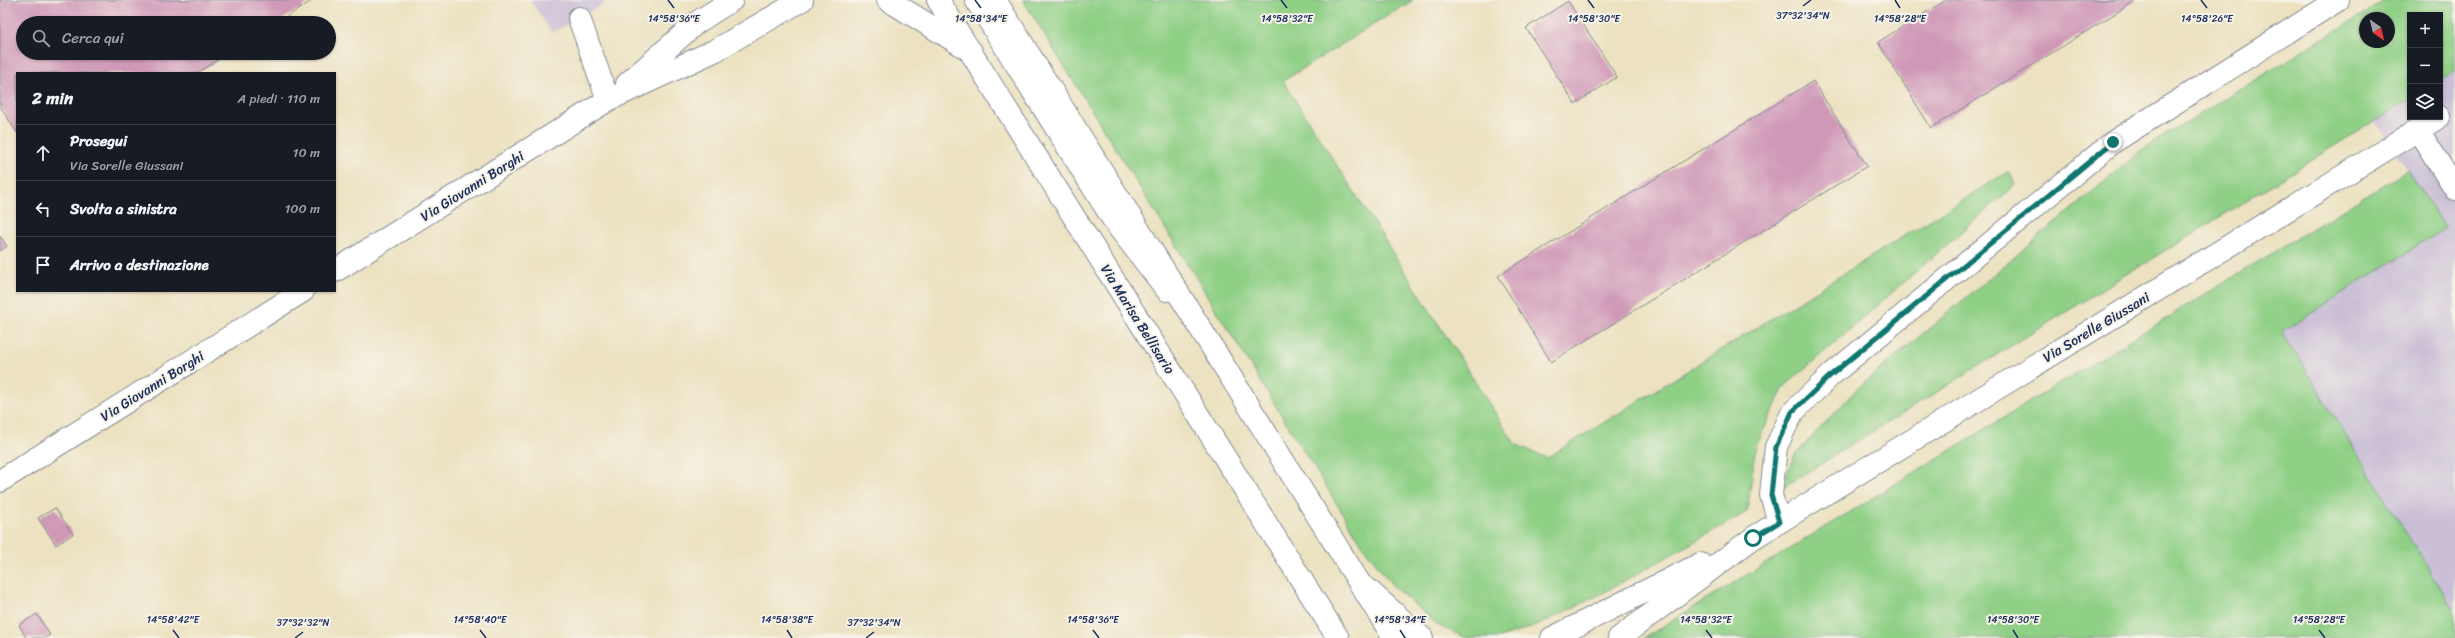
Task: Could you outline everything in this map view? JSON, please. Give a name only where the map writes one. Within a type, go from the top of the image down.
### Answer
[{"type":"street","points":[[608,100],[696,23],[732,0]]},
{"type":"street","points":[[608,100],[716,50],[802,0]]},
{"type":"street","points":[[888,0],[971,51]]},
{"type":"street","name":"Via Marisa Bellisario","points":[[938,0],[1338,638]]},
{"type":"street","points":[[976,0],[1116,224],[1220,359]]},
{"type":"street","points":[[995,0],[1394,638]]},
{"type":"street","points":[[1779,522],[1771,495],[1776,447],[1792,412],[1831,375],[2113,142],[2338,0]]},
{"type":"street","points":[[579,18],[608,100]]},
{"type":"street","name":"Via Giovanni Borghi","points":[[336,270],[608,100]]},
{"type":"street","name":"Via Sorelle Giussani","points":[[2443,115],[2455,108]]},
{"type":"street","name":"Via Sorelle Giussani","points":[[1753,538],[2435,120]]},
{"type":"street","points":[[2418,130],[2455,189]]},
{"type":"street","name":"Via Giovanni Borghi","points":[[0,481],[301,292]]},
{"type":"street","points":[[1552,638],[1753,538]]},
{"type":"street","points":[[1619,638],[1753,538]]},
{"type":"street","points":[[1359,581],[1422,638]]},
{"type":"shaded area","points":[[530,0],[610,0],[552,33]]},
{"type":"shaded area","points":[[2455,71],[2455,612],[2281,332],[2445,228],[2375,121],[2407,101],[2407,120],[2443,120],[2443,78]]},
{"type":"green space","points":[[1023,0],[1413,0],[1283,81],[1515,444],[1547,458],[2009,171],[2015,185],[1784,387],[1756,446],[1747,512],[1603,593],[1538,625],[1500,638],[1467,638],[1439,626],[1393,586],[1363,546]]},
{"type":"green space","points":[[2386,0],[2455,0],[2455,71],[2443,78],[2443,12],[2407,12],[2407,101],[1780,489],[1795,455],[1858,388],[2146,147],[2359,17],[2359,48],[2395,48],[2395,12],[2366,12]]},
{"type":"green space","points":[[2408,170],[2445,228],[2282,332],[2455,612],[2455,638],[1644,638]]},
{"type":"building","points":[[0,0],[313,0],[288,16],[16,16],[16,60],[218,60],[199,72],[16,72],[16,131],[0,106]]},
{"type":"building","points":[[1946,0],[2137,0],[1931,128],[1878,42]]},
{"type":"building","points":[[1568,1],[1617,77],[1575,104],[1526,28]]},
{"type":"building","points":[[1813,81],[1867,166],[1551,362],[1498,276]]},
{"type":"building","points":[[0,236],[7,246],[0,251]]},
{"type":"building","points":[[55,508],[73,534],[56,545],[38,518]]},
{"type":"building","points":[[37,614],[50,635],[44,638],[26,638],[19,625]]},
{"type":"route","points":[[1753,538],[1779,522],[1771,495],[1776,447],[1792,412],[1831,375],[2113,142]]}]
